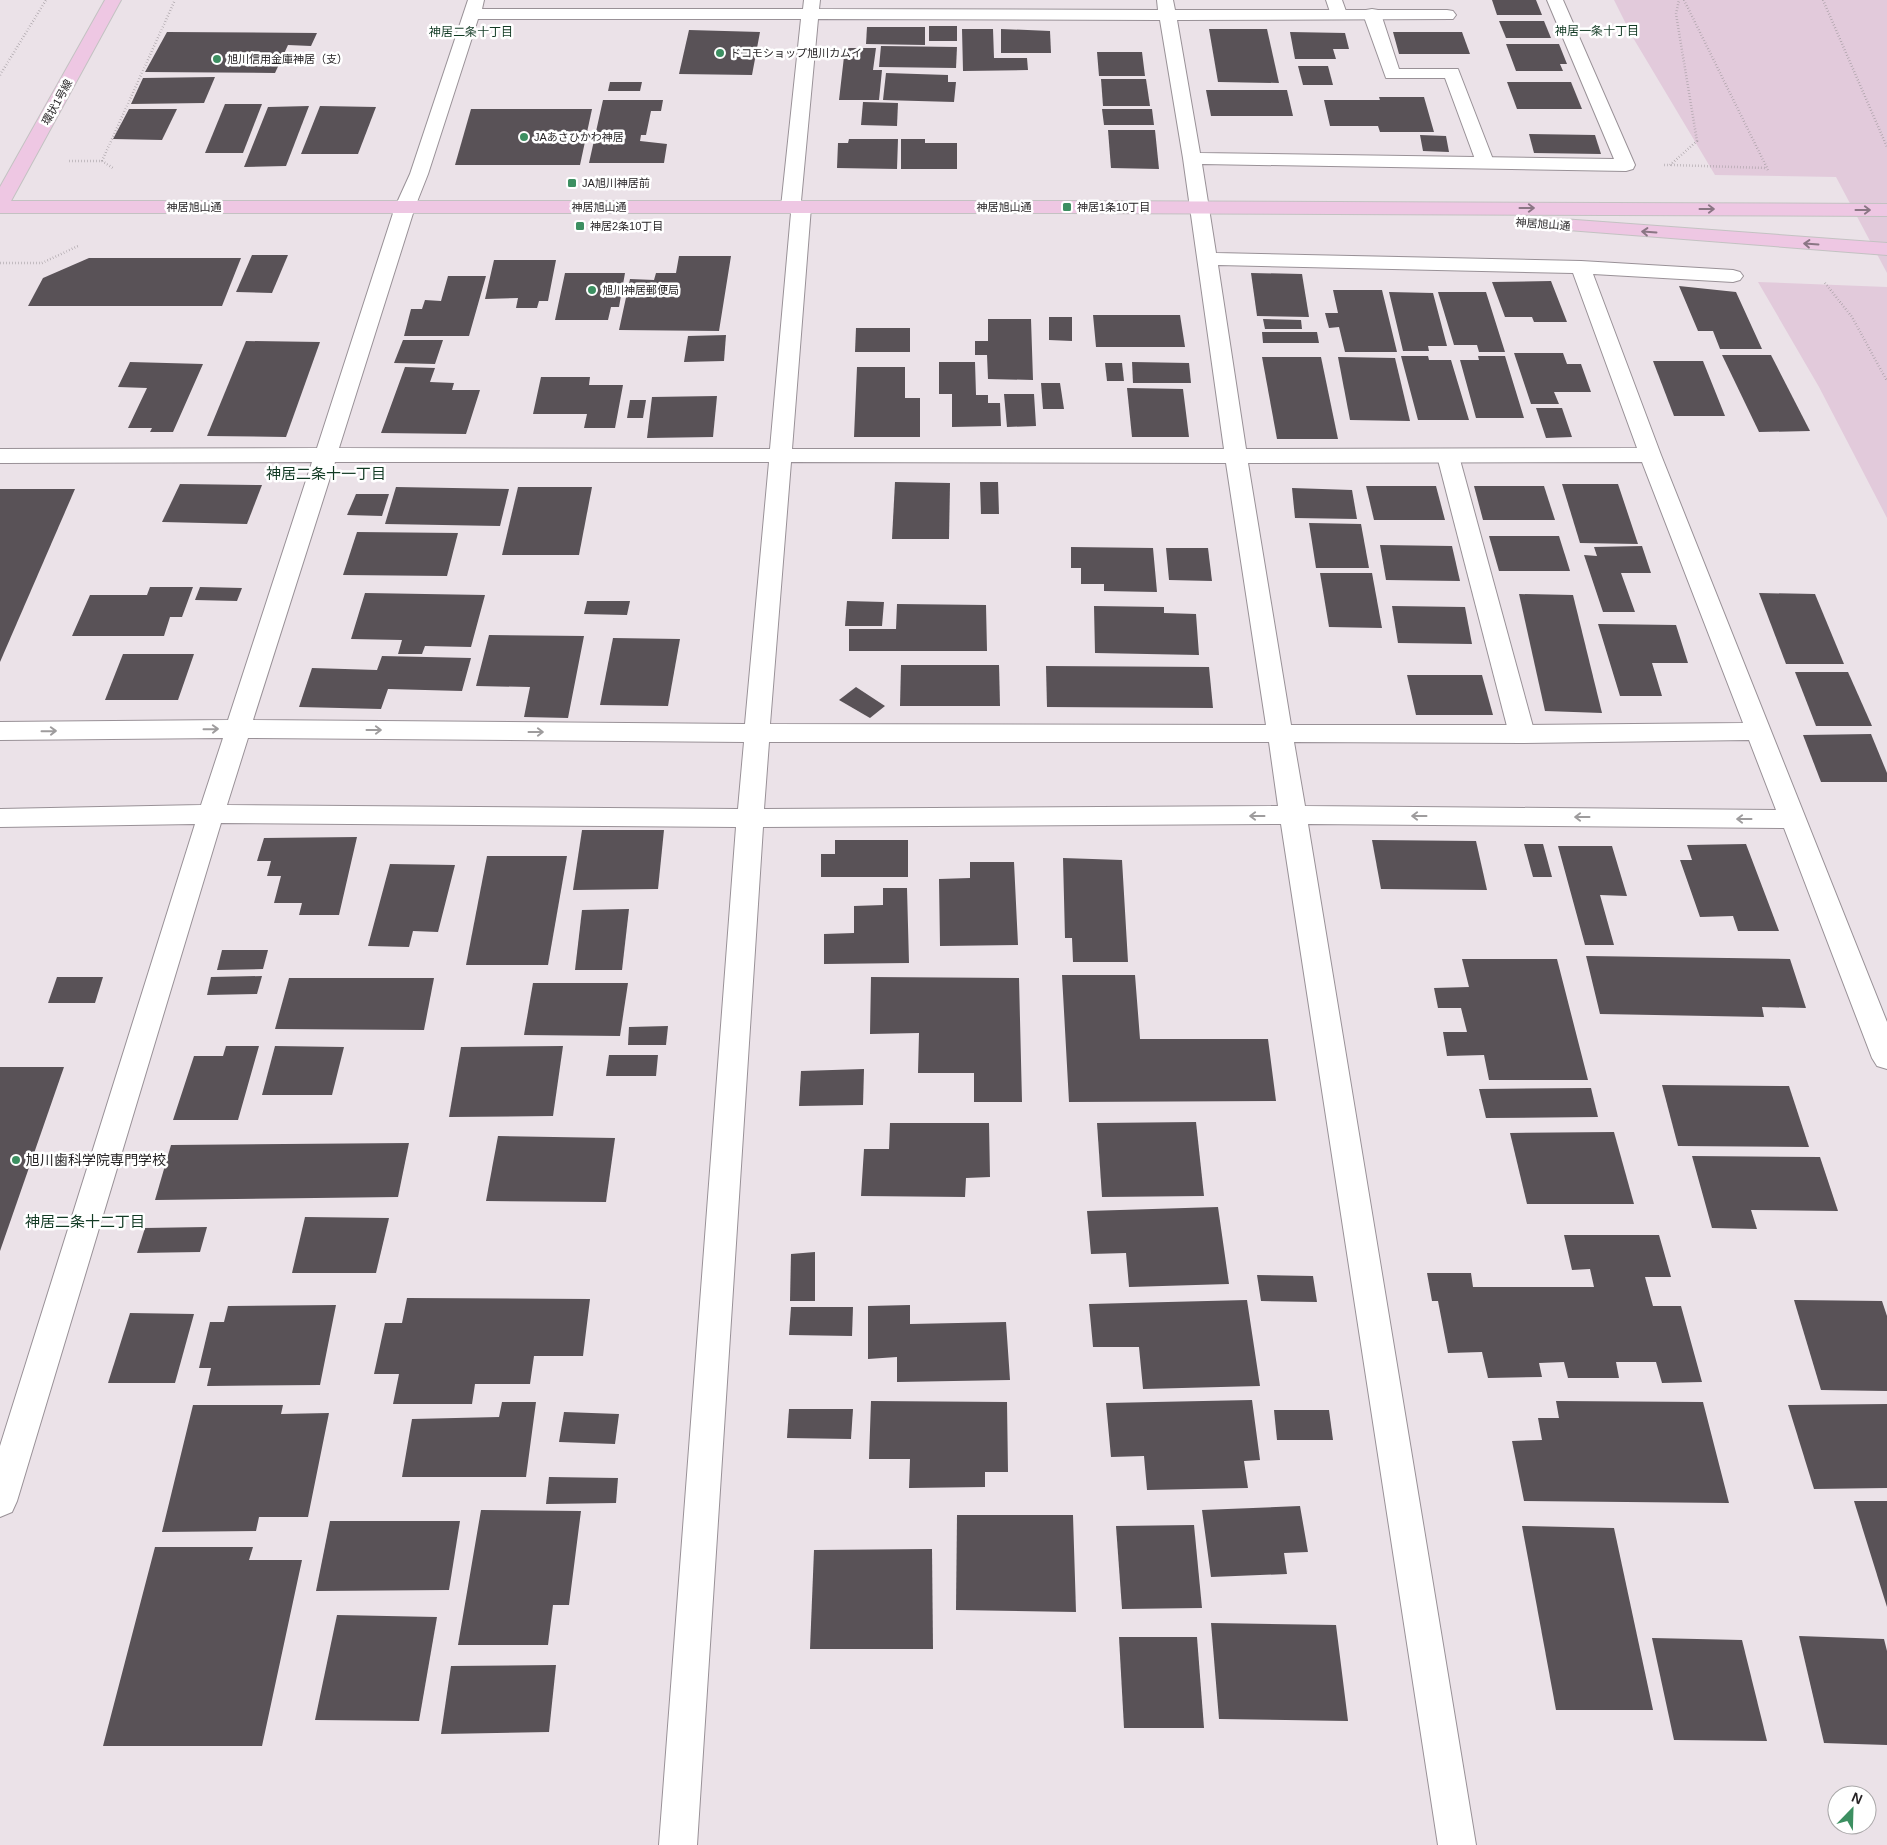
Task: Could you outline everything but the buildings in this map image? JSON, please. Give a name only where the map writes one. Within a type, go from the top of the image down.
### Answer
[{"type":"main road","name":"環状1号線","points":[[0,206],[113,0]]},
{"type":"main road","name":"神居旭山通","points":[[0,206],[1199,207],[1887,210]]},
{"type":"main road","name":"神居旭山通","points":[[1199,207],[1529,223],[1887,249]]},
{"type":"street","points":[[1192,158],[1626,165],[1555,0]]},
{"type":"street","points":[[1166,6],[1192,158],[1236,457],[1457,1845]]},
{"type":"street","points":[[0,1501],[212,814],[326,454],[405,207],[419,174],[474,7],[1336,7],[1372,14],[1447,15]]},
{"type":"street","points":[[678,1845],[750,818],[781,455],[796,207],[811,7]]},
{"type":"street","points":[[1372,14],[1392,74],[1452,73],[1485,162]]},
{"type":"street","points":[[1206,259],[1581,266],[1733,276]]},
{"type":"street","points":[[1581,266],[1650,455],[1887,1058]]},
{"type":"street","points":[[0,456],[326,454],[1236,457],[1650,455]]},
{"type":"street","points":[[1448,456],[1522,734]]},
{"type":"street","points":[[0,731],[239,729],[757,734],[1522,734],[1758,731]]},
{"type":"street","points":[[0,818],[212,814],[750,818],[1293,815],[1793,819]]},
{"type":"path","points":[[0,75],[46,0]]},
{"type":"path","points":[[116,171],[102,161],[175,0]]},
{"type":"path","points":[[1670,165],[1697,141],[1676,14],[1679,0]]},
{"type":"path","points":[[1684,0],[1770,175]]},
{"type":"path","points":[[1823,0],[1887,147]]},
{"type":"path","points":[[1626,165],[1766,168]]},
{"type":"path","points":[[0,264],[42,263],[78,246]]},
{"type":"path","points":[[1821,277],[1852,317],[1887,381]]},
{"type":"shaded area","points":[[1614,0],[1887,0],[1887,273],[1836,177],[1715,175],[1632,36]]},
{"type":"shaded area","points":[[1758,282],[1887,287],[1887,518],[1819,387]]},
{"type":"place","name":"ドコモショップ旭川カムイ","points":[[720,53]]},
{"type":"place","name":"旭川信用金庫神居（支）","points":[[217,59]]},
{"type":"place","name":"JAあさひかわ神居","points":[[524,137]]},
{"type":"place","name":"JA旭川神居前","points":[[572,183]]},
{"type":"place","name":"神居1条10丁目","points":[[1067,207]]},
{"type":"place","name":"神居2条10丁目","points":[[580,226]]},
{"type":"place","name":"旭川神居郵便局","points":[[592,290]]},
{"type":"place","name":"旭川歯科学院専門学校","points":[[16,1160]]},
{"type":"district","name":"神居一条十丁目","points":[[1597,31]]},
{"type":"district","name":"神居二条十丁目","points":[[471,32]]},
{"type":"district","name":"神居二条十一丁目","points":[[326,474]]},
{"type":"district","name":"神居二条十二丁目","points":[[85,1222]]}]
